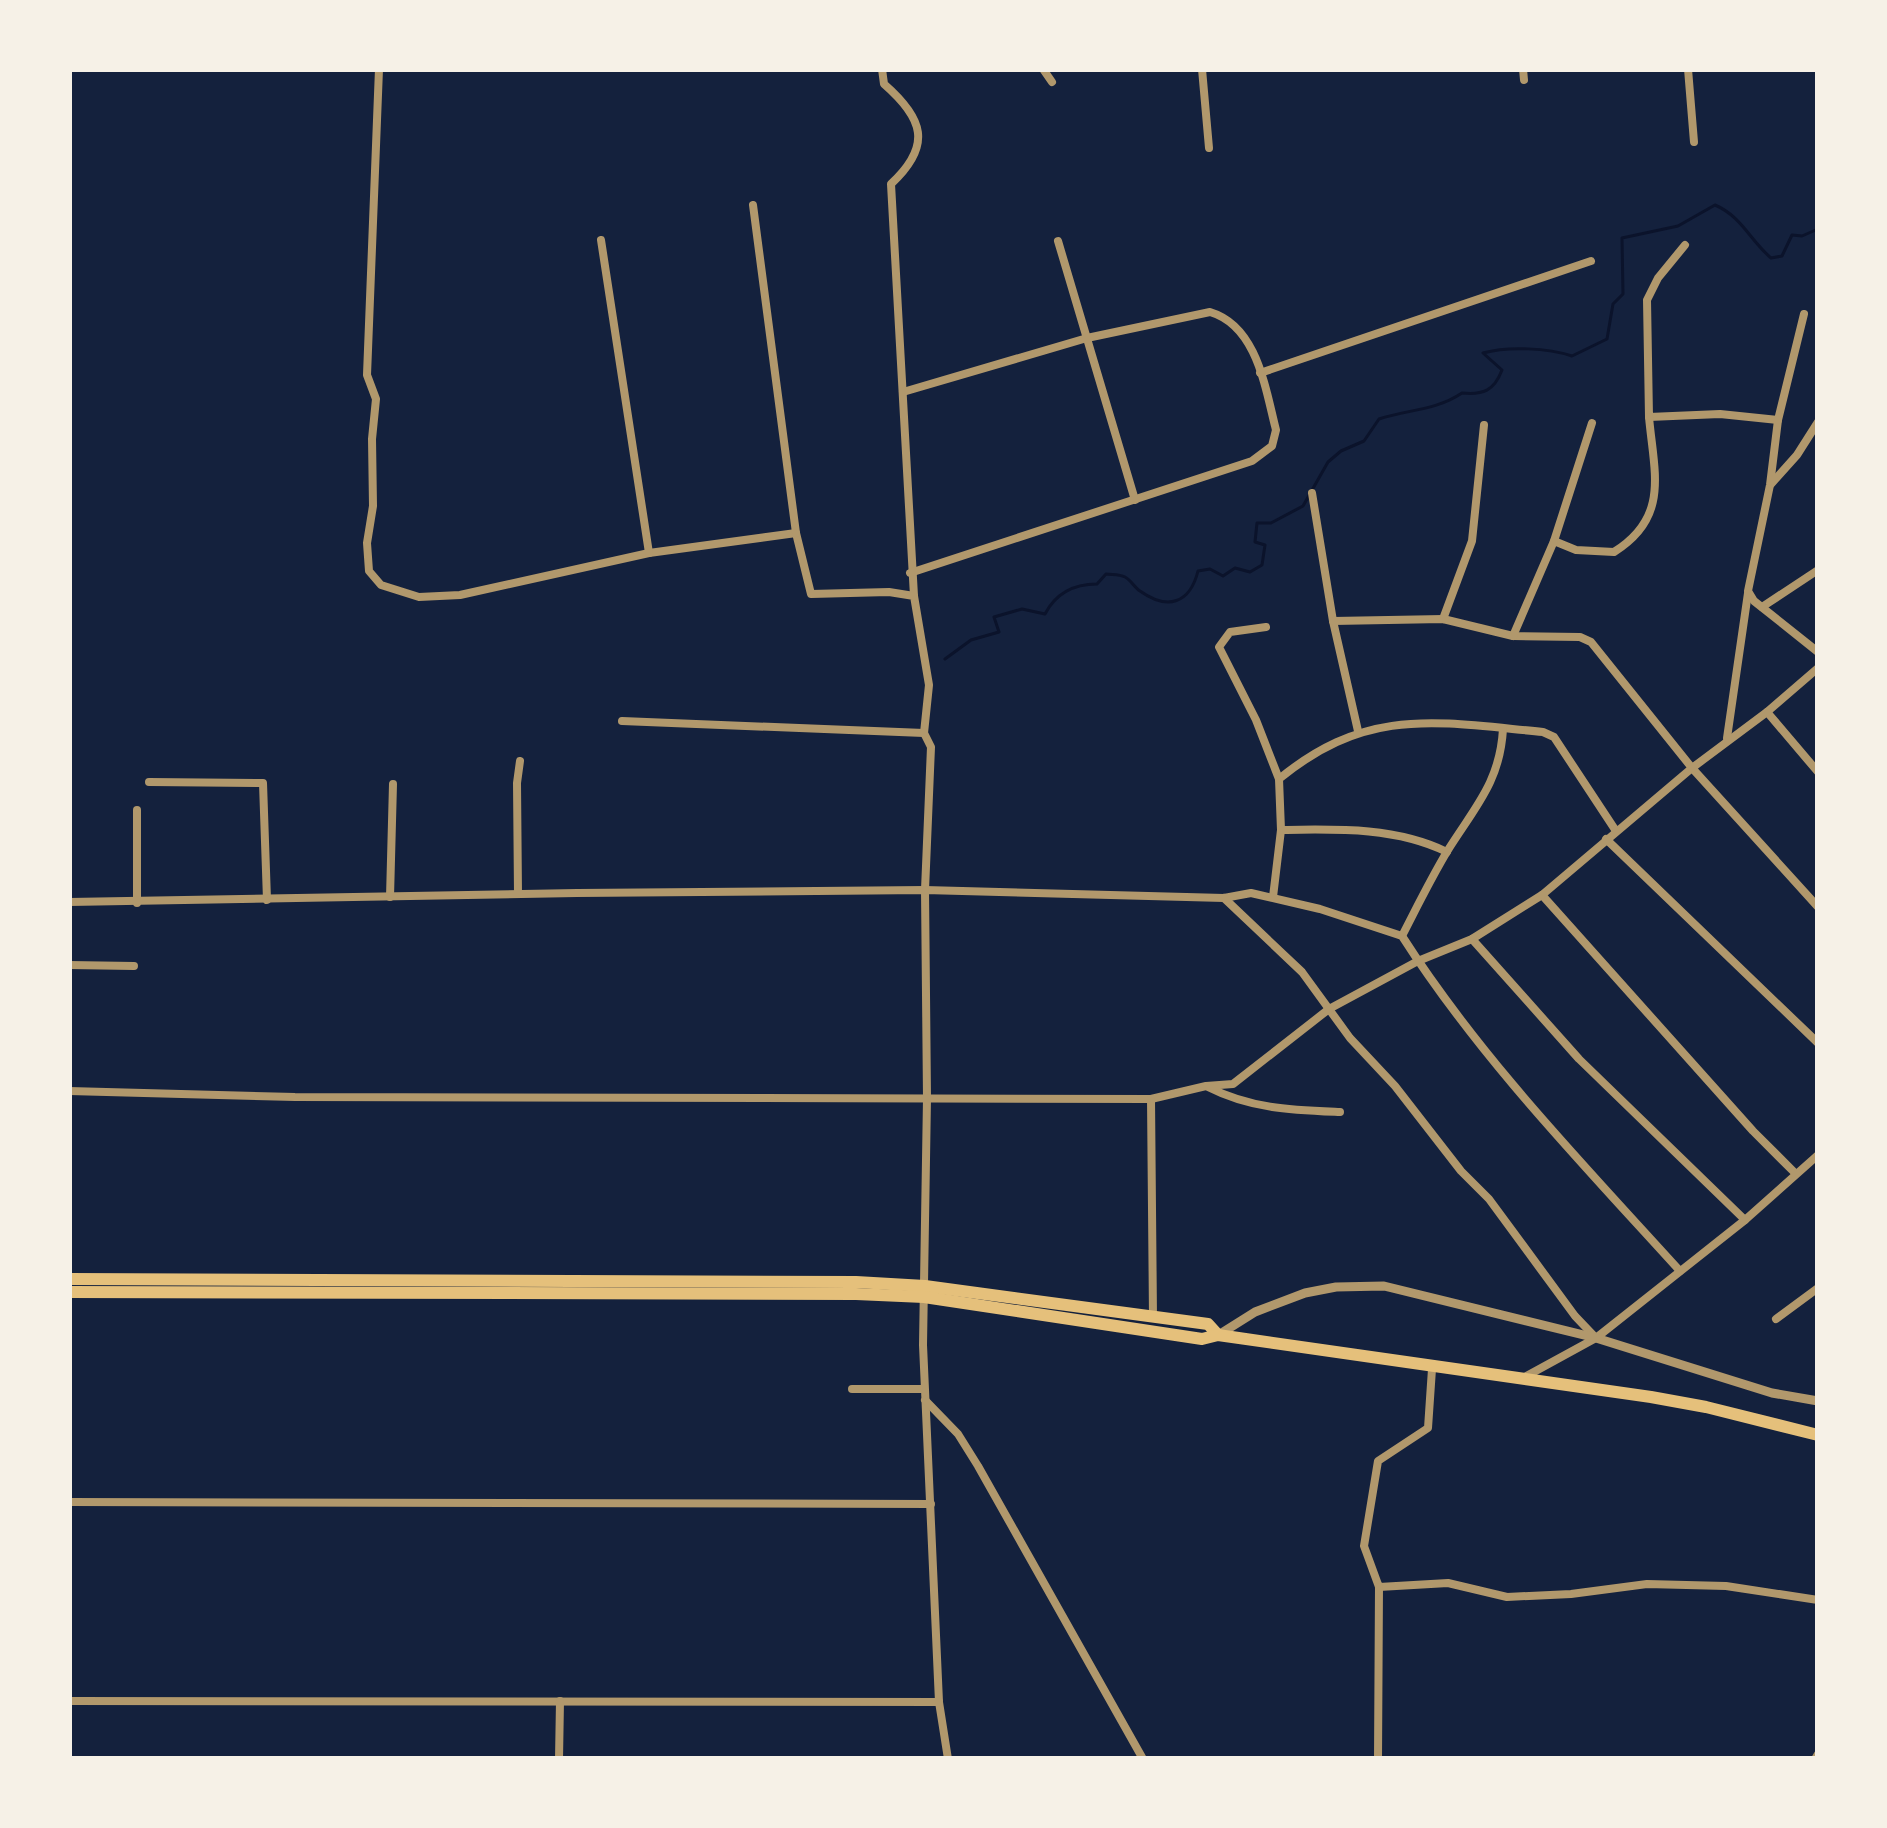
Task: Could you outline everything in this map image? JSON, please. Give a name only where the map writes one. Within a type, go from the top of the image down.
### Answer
[{"type":"highway","points":[[69,1279],[760,1280],[925,1291],[1153,1317],[1208,1324],[1218,1335]]},
{"type":"highway","points":[[69,1292],[925,1291],[1169,1335],[1202,1339],[1218,1335],[1706,1407],[1818,1435]]},
{"type":"street","points":[[379,69],[367,375],[376,399],[373,506],[367,542],[369,571],[381,585],[419,597],[460,596],[649,553],[796,533]]},
{"type":"street","points":[[882,69],[884,84],[912,109],[919,137],[910,167],[891,184],[910,573],[929,685],[924,733],[931,747],[925,890],[924,1394],[939,1702],[947,1759]]},
{"type":"street","points":[[1043,69],[1052,82]]},
{"type":"street","points":[[1202,69],[1209,148]]},
{"type":"street","points":[[1688,69],[1694,142]]},
{"type":"street","points":[[753,205],[796,533],[811,594],[914,596]]},
{"type":"street","points":[[601,240],[649,553]]},
{"type":"street","points":[[1058,241],[1135,500]]},
{"type":"street","points":[[1554,541],[1576,550],[1614,552],[1651,515],[1655,499],[1647,300],[1650,289],[1685,245]]},
{"type":"street","points":[[1260,373],[1591,261]]},
{"type":"street","points":[[903,392],[1087,338],[1210,312],[1229,317],[1243,331],[1276,430],[1272,446],[1252,461],[910,573]]},
{"type":"street","points":[[1726,740],[1778,420],[1804,314]]},
{"type":"street","points":[[1649,416],[1778,420]]},
{"type":"street","points":[[1770,485],[1814,442],[1818,422]]},
{"type":"street","points":[[1513,636],[1554,541],[1592,423]]},
{"type":"street","points":[[1443,619],[1472,541],[1484,425]]},
{"type":"street","points":[[1312,493],[1358,731]]},
{"type":"street","points":[[1762,607],[1818,569]]},
{"type":"street","points":[[1748,592],[1818,652]]},
{"type":"street","points":[[1334,621],[1443,619],[1513,636],[1580,637],[1591,642],[1692,768],[1818,907]]},
{"type":"street","points":[[1266,627],[1230,632],[1219,647],[1279,779],[1281,830],[1274,897]]},
{"type":"street","points":[[69,1090],[295,1096],[1151,1100],[1233,1084],[1329,1009],[1472,938],[1542,896],[1818,668]]},
{"type":"street","points":[[1767,712],[1818,772]]},
{"type":"street","points":[[622,722],[924,733]]},
{"type":"street","points":[[1279,779],[1294,766],[1377,725],[1424,722],[1554,736],[1616,831]]},
{"type":"street","points":[[1402,936],[1448,852],[1485,798],[1501,758],[1503,729]]},
{"type":"street","points":[[518,895],[520,761]]},
{"type":"street","points":[[148,782],[262,783],[267,900]]},
{"type":"street","points":[[390,897],[393,784]]},
{"type":"street","points":[[137,810],[137,903]]},
{"type":"street","points":[[1281,830],[1345,829],[1419,838],[1448,852]]},
{"type":"street","points":[[1606,839],[1818,1043]]},
{"type":"street","points":[[69,902],[925,890],[1274,897],[1402,936],[1480,1045],[1680,1271]]},
{"type":"street","points":[[1542,896],[1796,1173]]},
{"type":"street","points":[[1224,898],[1278,945],[1461,1171],[1489,1199],[1596,1338]]},
{"type":"street","points":[[1472,938],[1580,1060],[1744,1220]]},
{"type":"street","points":[[69,965],[134,966]]},
{"type":"street","points":[[1206,1086],[1235,1101],[1270,1108],[1340,1112]]},
{"type":"street","points":[[1151,1100],[1153,1317]]},
{"type":"street","points":[[1520,1379],[1596,1338],[1818,1155]]},
{"type":"street","points":[[1218,1335],[1278,1301],[1305,1293],[1384,1286],[1596,1338],[1772,1394],[1818,1401]]},
{"type":"street","points":[[1775,1319],[1818,1288]]},
{"type":"street","points":[[1378,1759],[1379,1587],[1364,1546],[1378,1461],[1428,1428],[1432,1369]]},
{"type":"street","points":[[852,1389],[924,1394],[958,1434],[1143,1759]]},
{"type":"street","points":[[69,1502],[931,1504]]},
{"type":"street","points":[[1379,1587],[1448,1583],[1508,1597],[1647,1584],[1726,1586],[1818,1600]]},
{"type":"street","points":[[69,1701],[939,1702]]},
{"type":"street","points":[[559,1759],[560,1701]]},
{"type":"waterway","points":[[945,659],[971,640],[999,632],[994,617],[1022,609],[1045,614],[1066,591],[1097,584],[1106,574],[1125,577],[1150,597],[1169,602],[1184,597],[1198,571],[1210,569],[1223,576],[1235,568],[1250,572],[1262,565],[1265,545],[1255,542],[1257,523],[1271,523],[1303,506],[1328,462],[1364,441],[1379,419],[1487,390],[1502,370],[1483,353],[1528,349],[1572,356],[1607,339],[1613,304],[1623,294],[1622,238],[1678,226],[1715,205],[1739,222],[1771,258],[1782,256],[1792,235],[1818,229]]}]
